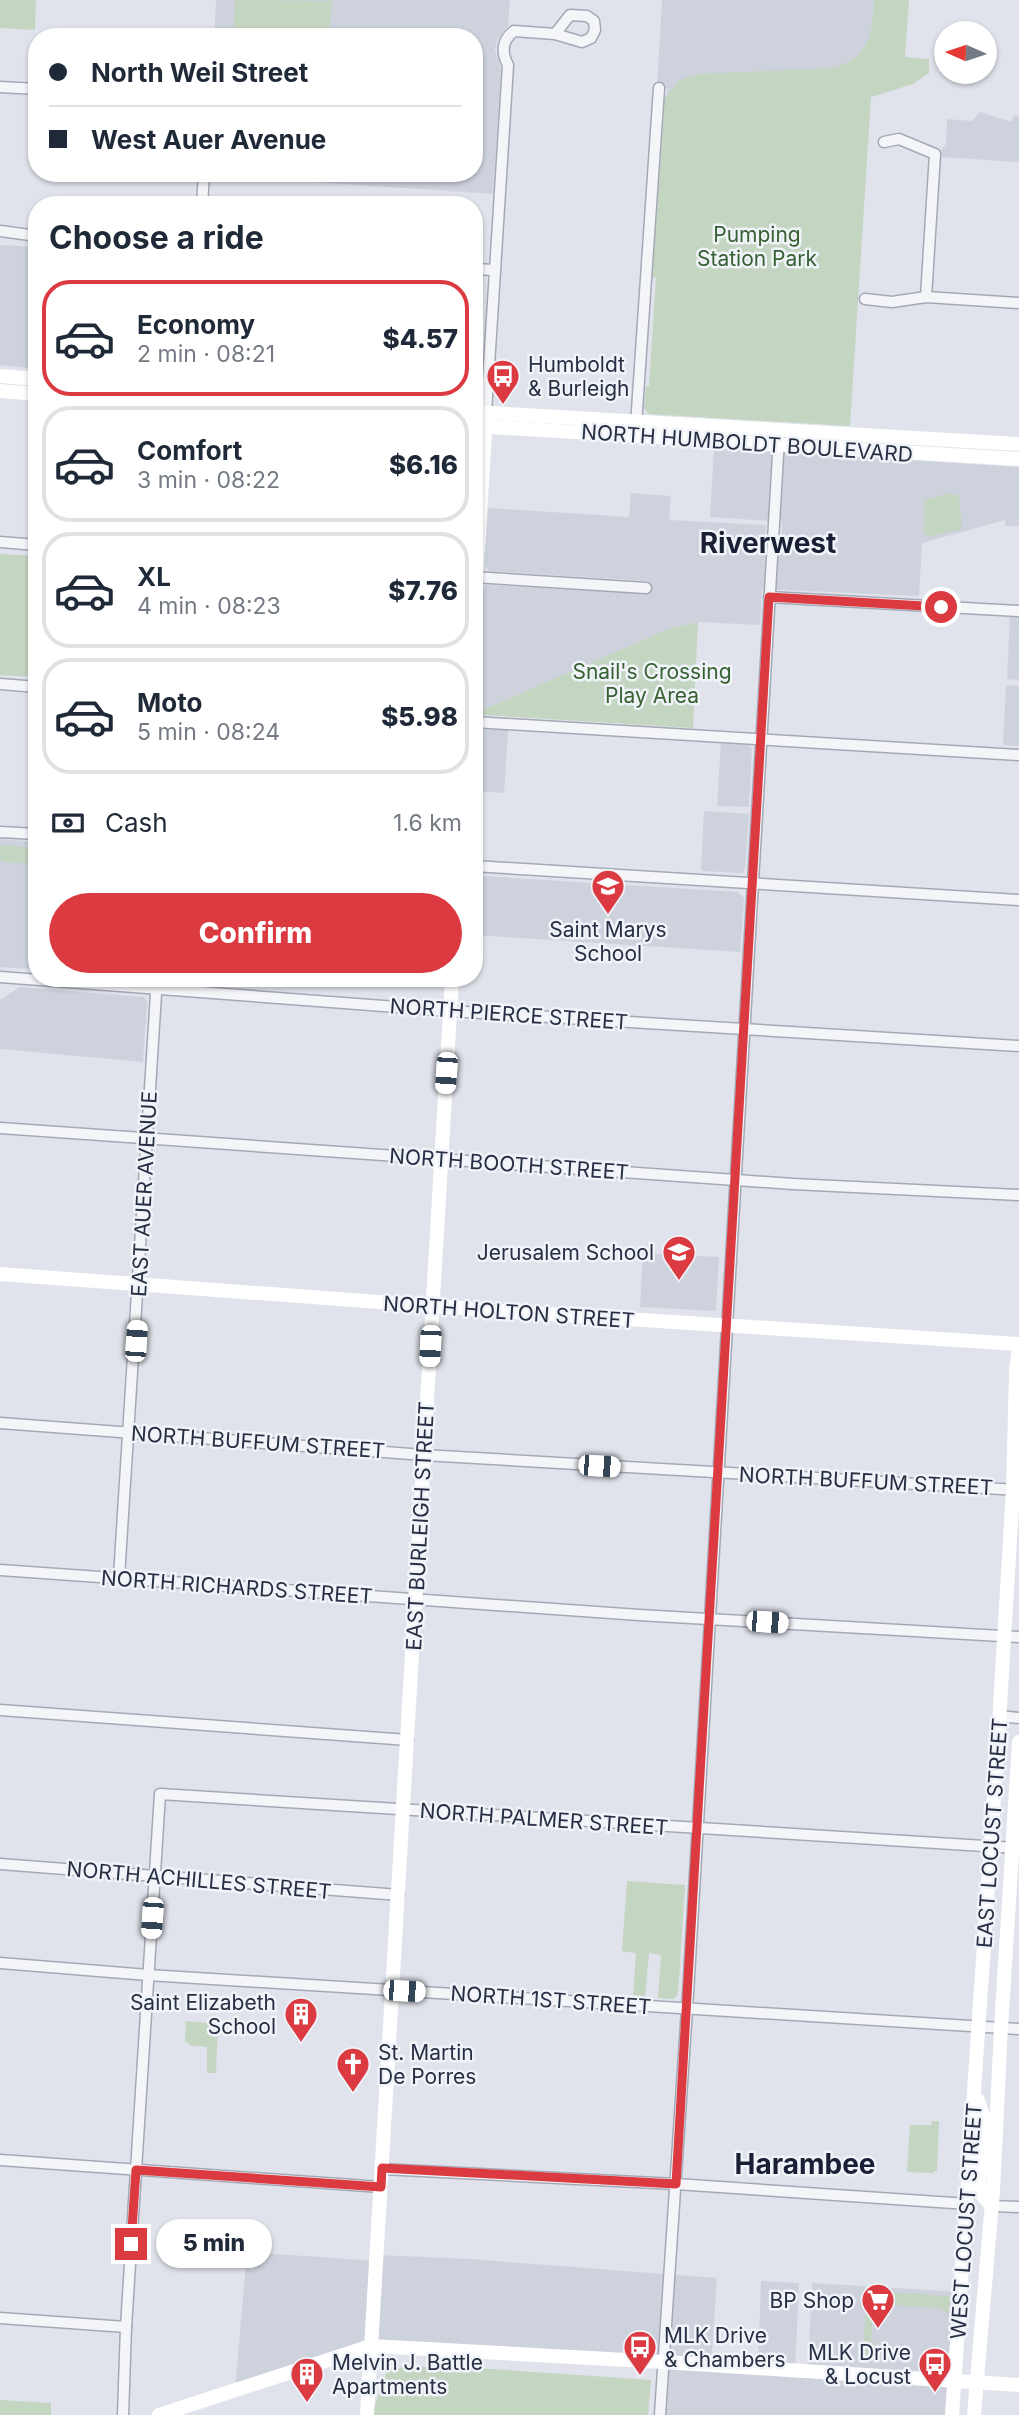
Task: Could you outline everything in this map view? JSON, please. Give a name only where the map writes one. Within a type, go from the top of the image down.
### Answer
[{"type":"main road","points":[[0,376],[28,378]]},
{"type":"main road","points":[[0,391],[28,393]]},
{"type":"main road","name":"NORTH HUMBOLDT BOULEVARD","points":[[483,419],[779,438],[1019,459]]},
{"type":"main road","name":"NORTH HUMBOLDT BOULEVARD","points":[[779,438],[1019,444]]},
{"type":"main road","name":"EAST BURLEIGH STREET","points":[[367,2415],[451,987]]},
{"type":"main road","name":"NORTH HOLTON STREET","points":[[0,1274],[727,1327],[1019,1345]]},
{"type":"main road","name":"EAST LOCUST STREET","points":[[979,2026],[999,1716],[1012,1637],[1016,1371],[1019,1345]]},
{"type":"main road","name":"EAST LOCUST STREET","points":[[1001,2028],[1016,1848],[1019,1742]]},
{"type":"main road","name":"WEST LOCUST STREET","points":[[952,2415],[979,2026]]},
{"type":"main road","name":"WEST LOCUST STREET","points":[[974,2415],[992,2206],[1001,2028]]},
{"type":"main road","points":[[975,2092],[984,2119],[979,2185],[992,2206]]},
{"type":"main road","points":[[968,2204],[974,2206],[983,2219],[979,2283],[984,2293]]},
{"type":"main road","points":[[159,2415],[371,2346],[1019,2385]]},
{"type":"street","points":[[483,389],[495,271],[508,65],[503,56],[504,45],[507,36],[514,31],[555,34]]},
{"type":"street","points":[[0,87],[28,89]]},
{"type":"street","points":[[635,429],[659,88]]},
{"type":"street","points":[[884,142],[899,139],[935,154],[926,296]]},
{"type":"street","points":[[0,231],[28,235]]},
{"type":"street","points":[[483,270],[495,271]]},
{"type":"street","points":[[865,299],[892,302],[926,296],[1019,303]]},
{"type":"street","points":[[660,2415],[698,1828],[708,1620],[779,438]]},
{"type":"street","points":[[0,542],[28,544]]},
{"type":"street","points":[[483,578],[646,588]]},
{"type":"street","points":[[769,597],[1019,611]]},
{"type":"street","points":[[0,684],[28,686]]},
{"type":"street","points":[[483,723],[1019,755]]},
{"type":"street","points":[[0,832],[28,834]]},
{"type":"street","points":[[483,867],[1019,900]]},
{"type":"street","name":"NORTH PIERCE STREET","points":[[0,976],[28,977]]},
{"type":"street","name":"EAST AUER AVENUE","points":[[119,1577],[157,987]]},
{"type":"street","name":"NORTH PIERCE STREET","points":[[190,987],[450,1011],[1019,1045]]},
{"type":"street","name":"NORTH BOOTH STREET","points":[[0,1128],[441,1160],[1019,1195]]},
{"type":"street","name":"NORTH BUFFUM STREET","points":[[0,1423],[424,1455],[1016,1490]]},
{"type":"street","name":"NORTH RICHARDS STREET","points":[[0,1570],[416,1601],[1012,1637]]},
{"type":"street","points":[[0,1710],[408,1740]]},
{"type":"street","points":[[999,1716],[1019,1718]]},
{"type":"street","name":"NORTH PALMER STREET","points":[[155,1876],[160,1794],[1016,1848]]},
{"type":"street","name":"NORTH ACHILLES STREET","points":[[0,1864],[399,1895]]},
{"type":"street","points":[[123,2415],[126,2327],[155,1876]]},
{"type":"street","name":"NORTH 1ST STREET","points":[[0,1963],[148,1975],[1019,2029]]},
{"type":"street","points":[[0,2160],[381,2187]]},
{"type":"street","points":[[382,2168],[968,2204]]},
{"type":"street","points":[[992,2206],[1019,2207]]},
{"type":"street","points":[[0,2318],[126,2327]]},
{"type":"shaded area","points":[[216,0],[510,0],[508,26],[498,39],[495,49],[501,70],[493,194],[315,182],[483,182],[483,28],[214,28]]},
{"type":"shaded area","points":[[662,0],[879,0],[875,61],[663,107],[668,89],[657,88]]},
{"type":"shaded area","points":[[980,112],[1011,122],[1014,115],[1019,116],[1019,162],[940,157],[946,144],[947,119],[972,121]]},
{"type":"shaded area","points":[[0,245],[28,247],[28,368],[0,365]]},
{"type":"shaded area","points":[[714,448],[1019,467],[1019,526],[1005,526],[1005,520],[922,543],[919,596],[762,589],[760,625],[698,622],[668,629],[483,710],[483,591],[486,585],[640,593],[652,590],[648,581],[489,571],[485,565],[488,508],[629,517],[631,493],[671,496],[669,520],[766,525],[764,554],[781,552],[782,522],[710,517]]},
{"type":"shaded area","points":[[1010,616],[1019,617],[1019,680],[1007,679]]},
{"type":"shaded area","points":[[1006,685],[1019,686],[1019,746],[1003,745]]},
{"type":"shaded area","points":[[483,729],[508,730],[504,793],[483,792]]},
{"type":"shaded area","points":[[721,743],[748,745],[752,748],[749,807],[717,806]]},
{"type":"shaded area","points":[[704,811],[749,814],[743,873],[701,871]]},
{"type":"shaded area","points":[[0,839],[28,841],[28,969],[0,967]]},
{"type":"shaded area","name":"Saint Marys School","points":[[483,876],[738,892],[744,898],[740,952],[483,936]]},
{"type":"shaded area","points":[[20,987],[144,997],[147,1002],[143,1062],[0,1049],[0,1000]]},
{"type":"shaded area","name":"Jerusalem School","points":[[643,1253],[719,1257],[716,1311],[640,1307]]},
{"type":"shaded area","points":[[247,2252],[376,2261],[377,2255],[470,2259],[717,2278],[711,2365],[758,2368],[761,2281],[799,2283],[795,2371],[808,2372],[812,2283],[962,2292],[953,2415],[660,2415],[664,2363],[371,2346],[235,2390]]},
{"type":"green space","points":[[0,0],[36,0],[35,28],[0,28]]},
{"type":"green space","points":[[235,0],[332,1],[330,28],[233,28]]},
{"type":"green space","name":"Pumping Station Park","points":[[874,0],[909,0],[905,57],[929,59],[929,73],[913,84],[871,97],[850,426],[648,414],[644,408],[646,386],[649,386],[656,278],[652,277],[665,97],[680,80],[699,74],[834,68],[846,63],[856,57],[867,42]]},
{"type":"green space","points":[[946,494],[959,495],[962,529],[927,537],[924,531],[925,500]]},
{"type":"green space","points":[[0,554],[28,556],[28,677],[0,675]]},
{"type":"green space","name":"Snail's Crossing Play Area","points":[[698,622],[693,728],[483,714],[483,710],[668,629]]},
{"type":"green space","points":[[1,845],[28,847],[28,863],[3,862],[0,859]]},
{"type":"green space","points":[[627,1881],[685,1885],[678,1994],[674,1999],[658,1998],[661,1955],[649,1953],[645,1997],[633,1996],[636,1953],[622,1951]]},
{"type":"green space","points":[[186,2021],[218,2024],[216,2073],[207,2073],[207,2047],[185,2042]]},
{"type":"green space","points":[[932,2121],[939,2121],[937,2171],[907,2172],[910,2125],[931,2125]]},
{"type":"green space","points":[[867,2291],[950,2296],[949,2314],[939,2308],[874,2304],[871,2343],[877,2343],[876,2356],[884,2356],[885,2359],[863,2358]]},
{"type":"green space","points":[[447,2366],[651,2380],[648,2415],[373,2415],[388,2368]]},
{"type":"green space","points":[[0,2400],[51,2403],[51,2415],[0,2415]]},
{"type":"place","name":"Humboldt & Burleigh","points":[[503,406]]},
{"type":"place","name":"Saint Marys School","points":[[608,916]]},
{"type":"place","name":"Jerusalem School","points":[[679,1282]]},
{"type":"place","name":"Saint Elizabeth School","points":[[301,2044]]},
{"type":"place","name":"St. Martin De Porres","points":[[353,2094]]},
{"type":"place","name":"BP Shop","points":[[878,2330]]},
{"type":"place","name":"MLK Drive & Chambers","points":[[640,2377]]},
{"type":"place","name":"MLK Drive & Locust","points":[[935,2394]]},
{"type":"place","name":"Melvin J. Battle Apartments","points":[[307,2404]]},
{"type":"district","name":"Riverwest","points":[[768,543]]},
{"type":"district","name":"Harambee","points":[[805,2164]]},
{"type":"route","points":[[131,2244],[136,2170],[381,2187],[382,2168],[676,2184],[769,597],[941,607]]}]
